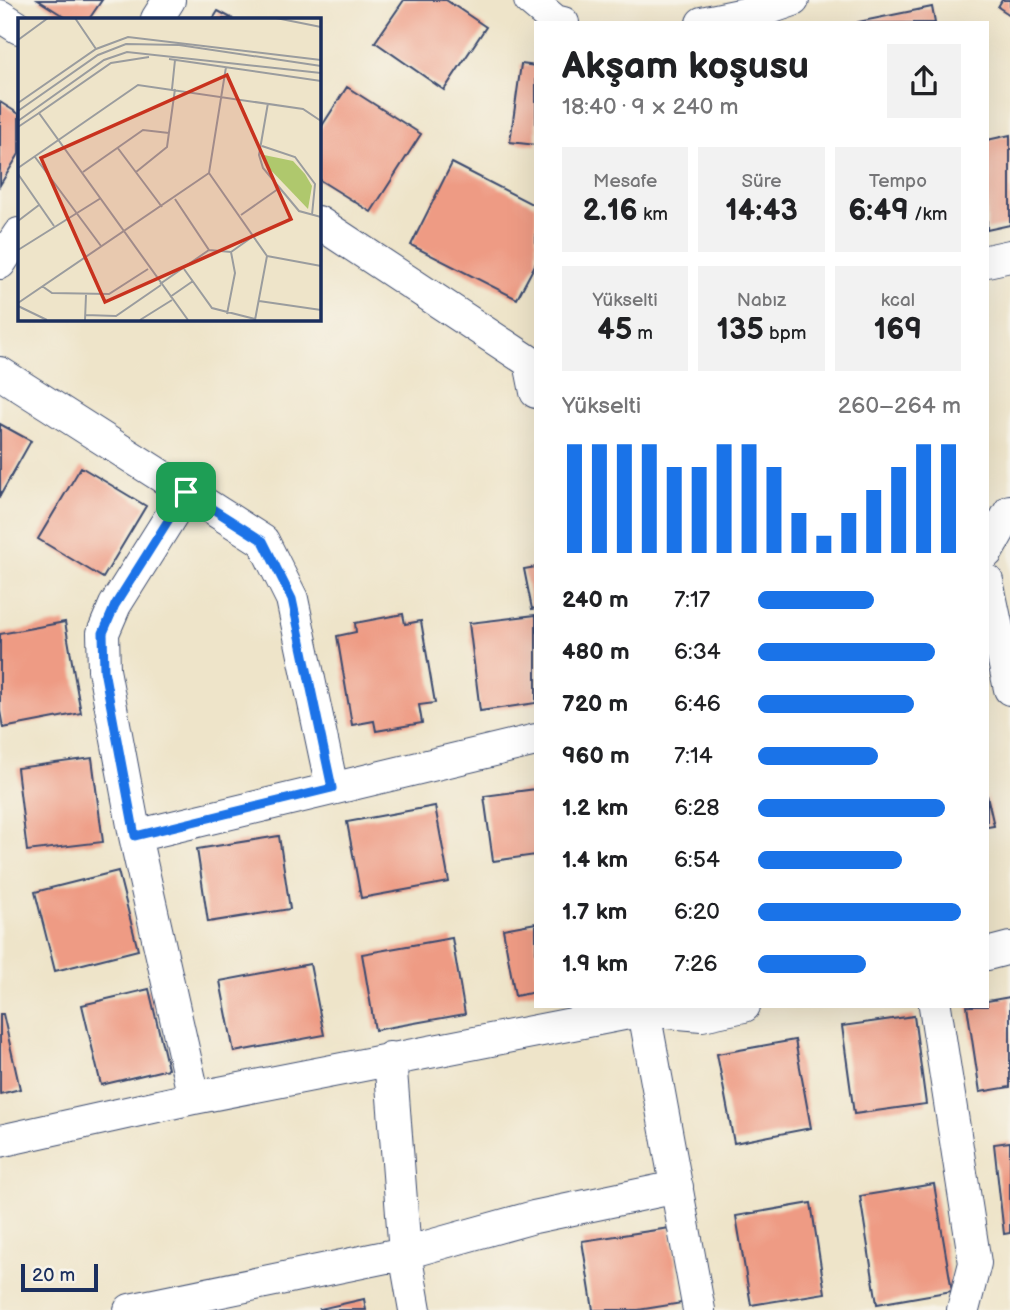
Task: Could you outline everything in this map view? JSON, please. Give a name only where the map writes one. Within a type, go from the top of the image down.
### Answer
[{"type":"street","points":[[158,18],[169,0]]},
{"type":"street","points":[[530,0],[555,21]]},
{"type":"street","points":[[712,21],[764,10],[793,0]]},
{"type":"street","points":[[802,0],[807,21]]},
{"type":"street","points":[[0,16],[18,27]]},
{"type":"street","points":[[320,223],[534,371]]},
{"type":"street","points":[[0,264],[18,236]]},
{"type":"street","points":[[989,261],[1010,256]]},
{"type":"street","points":[[0,373],[263,541],[292,599],[332,788]]},
{"type":"street","points":[[186,492],[115,605],[103,633],[104,670],[135,836],[194,1098]]},
{"type":"street","points":[[989,548],[1010,511]]},
{"type":"street","points":[[989,590],[1010,689]]},
{"type":"street","points":[[135,836],[534,740]]},
{"type":"street","points":[[989,953],[1010,948]]},
{"type":"street","points":[[0,1141],[194,1098],[644,1008],[702,1014],[734,1008]]},
{"type":"street","points":[[644,1008],[699,1310]]},
{"type":"street","points":[[935,1008],[975,1263],[963,1310]]},
{"type":"street","points":[[390,1058],[405,1253],[415,1310]]},
{"type":"street","points":[[130,1310],[405,1253],[534,1217],[677,1187]]},
{"type":"building","points":[[38,0],[102,0],[90,18],[66,18]]},
{"type":"building","points":[[404,0],[446,0],[486,27],[444,90],[375,42]]},
{"type":"building","points":[[1002,0],[1010,0],[1010,15],[998,7]]},
{"type":"building","points":[[932,7],[935,21],[863,21]]},
{"type":"building","points":[[218,11],[231,18],[214,18]]},
{"type":"building","points":[[521,64],[534,66],[534,145],[510,142]]},
{"type":"building","points":[[347,87],[421,134],[371,212],[320,180],[320,129]]},
{"type":"building","points":[[0,102],[18,113],[18,156],[0,185]]},
{"type":"building","points":[[1010,135],[1010,225],[989,230],[989,140]]},
{"type":"building","points":[[452,163],[534,205],[534,267],[517,299],[411,245]]},
{"type":"building","points":[[0,424],[31,441],[0,496]]},
{"type":"building","points":[[81,467],[146,506],[103,578],[38,539]]},
{"type":"building","points":[[534,567],[532,609],[524,569]]},
{"type":"building","points":[[403,614],[405,624],[421,621],[435,703],[419,705],[422,723],[376,731],[374,721],[352,725],[337,636],[356,632],[355,623]]},
{"type":"building","points":[[534,615],[534,703],[480,711],[469,623]]},
{"type":"building","points":[[65,622],[81,713],[3,728],[0,711],[0,634]]},
{"type":"building","points":[[92,758],[103,842],[27,851],[17,768]]},
{"type":"building","points":[[534,789],[534,855],[493,861],[484,796]]},
{"type":"building","points":[[989,804],[994,826],[989,827]]},
{"type":"building","points":[[435,806],[449,882],[361,898],[347,822]]},
{"type":"building","points":[[279,836],[290,909],[208,922],[197,849]]},
{"type":"building","points":[[118,871],[138,950],[55,971],[35,892]]},
{"type":"building","points":[[534,923],[534,992],[515,996],[503,929]]},
{"type":"building","points":[[452,938],[465,1014],[375,1030],[362,954]]},
{"type":"building","points":[[310,964],[324,1035],[234,1052],[220,981]]},
{"type":"building","points":[[149,989],[168,1069],[101,1085],[82,1005]]},
{"type":"building","points":[[1010,997],[1010,1087],[980,1092],[967,1008],[989,1008],[989,1001]]},
{"type":"building","points":[[0,1014],[3,1014],[20,1089],[0,1094]]},
{"type":"building","points":[[914,1016],[926,1104],[854,1114],[842,1026]]},
{"type":"building","points":[[795,1040],[811,1128],[734,1143],[717,1054]]},
{"type":"building","points":[[1010,1142],[1010,1233],[1004,1234],[994,1144]]},
{"type":"building","points":[[934,1184],[952,1291],[877,1304],[860,1196]]},
{"type":"building","points":[[811,1203],[825,1293],[751,1305],[736,1216]]},
{"type":"building","points":[[670,1228],[682,1303],[638,1310],[593,1310],[582,1241]]},
{"type":"building","points":[[364,1299],[366,1310],[320,1309]]},
{"type":"route","points":[[186,492],[263,541],[292,599],[332,788],[135,836],[104,670],[103,633],[115,605],[186,492]]}]
